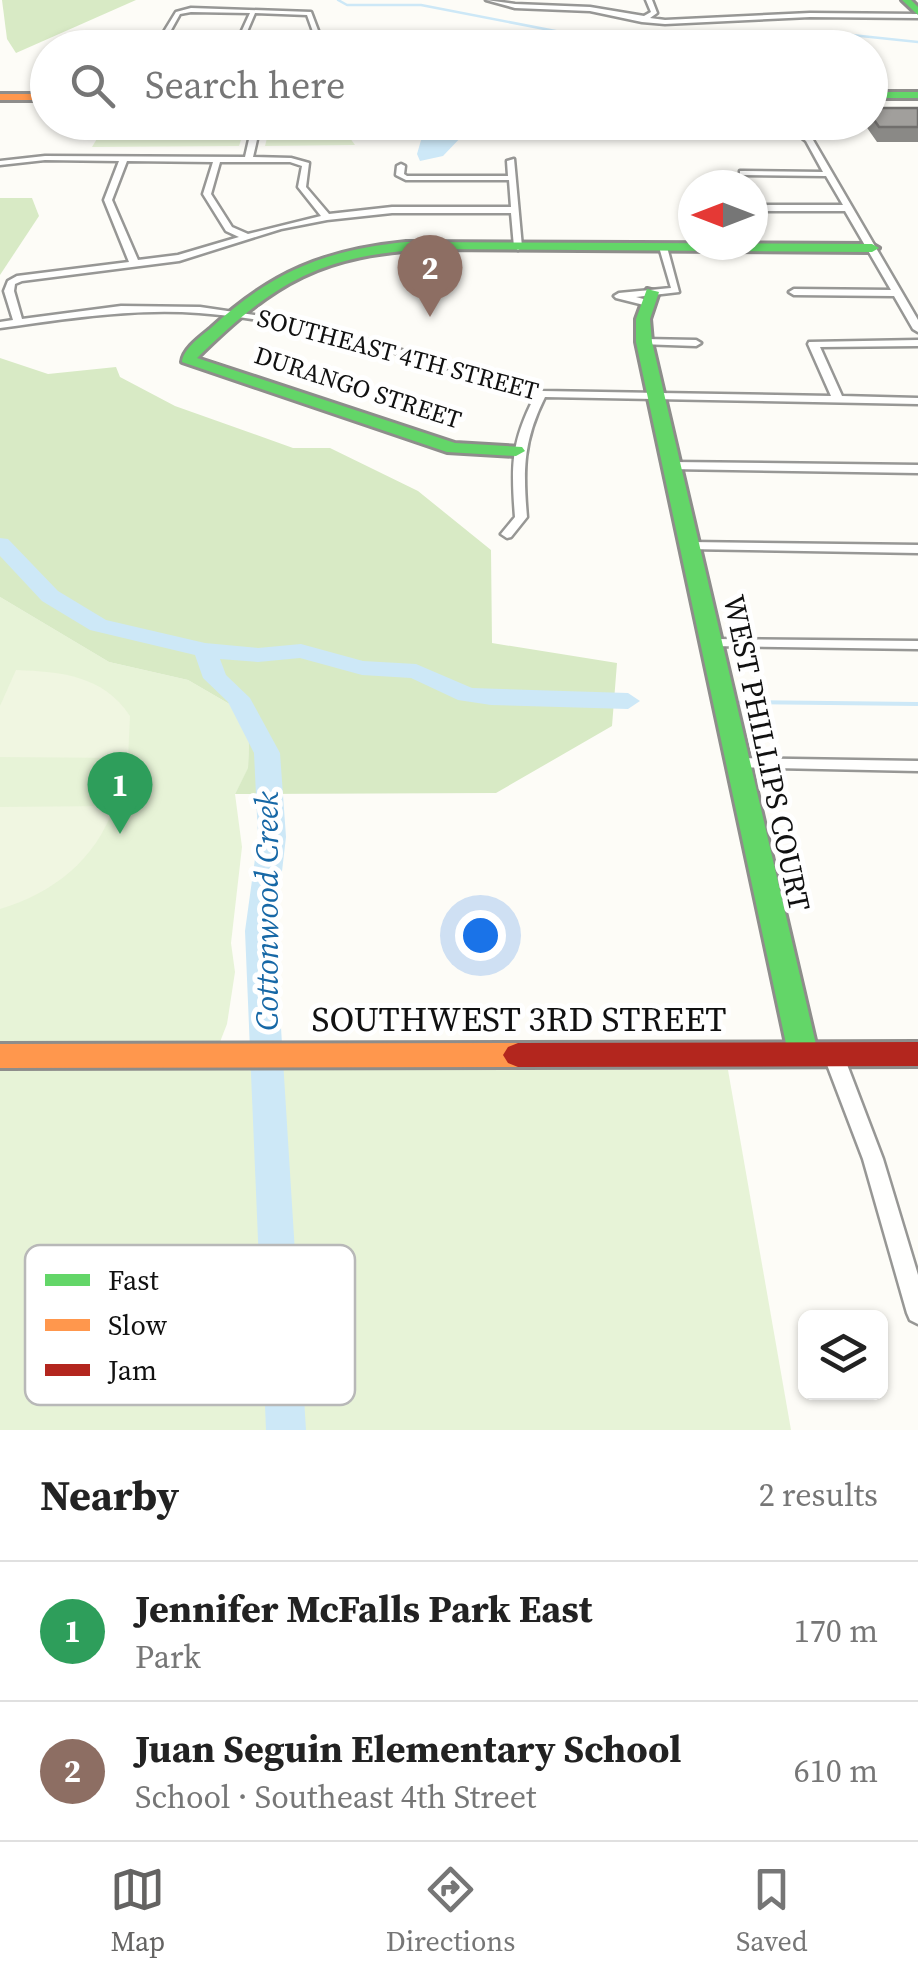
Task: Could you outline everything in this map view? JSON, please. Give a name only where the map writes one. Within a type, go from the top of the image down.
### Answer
[{"type":"street","points":[[490,0],[515,6],[590,9],[642,20],[694,22],[918,14]]},
{"type":"street","points":[[642,20],[654,13],[649,0]]},
{"type":"street","points":[[906,0],[918,14]]},
{"type":"street","points":[[245,30],[254,10]]},
{"type":"street","points":[[168,30],[180,12],[293,10],[309,13],[315,30]]},
{"type":"street","points":[[888,95],[918,95]]},
{"type":"street","points":[[0,98],[30,97]]},
{"type":"street","points":[[248,160],[253,140]]},
{"type":"street","points":[[809,140],[918,329]]},
{"type":"street","points":[[0,163],[34,158],[302,162],[306,165],[302,187],[327,216]]},
{"type":"street","points":[[217,160],[206,194],[229,229],[245,236]]},
{"type":"street","points":[[123,161],[108,200],[134,263]]},
{"type":"street","points":[[511,162],[518,247]]},
{"type":"street","points":[[401,166],[400,175],[406,178],[513,178]]},
{"type":"street","points":[[768,173],[829,174]]},
{"type":"street","points":[[768,208],[849,208]]},
{"type":"street","points":[[18,322],[9,291],[20,278],[197,254],[245,236],[327,216],[392,210],[515,210]]},
{"type":"street","points":[[234,312],[297,271],[358,252],[518,247],[872,248]]},
{"type":"street","points":[[650,298],[676,290],[664,247]]},
{"type":"street","points":[[794,292],[897,292]]},
{"type":"street","name":"WEST PHILLIPS COURT","points":[[650,298],[643,318],[644,342],[803,1053]]},
{"type":"street","name":"SOUTHEAST 4TH STREET","points":[[0,325],[120,309],[234,312],[309,326],[541,394],[918,401]]},
{"type":"street","name":"DURANGO STREET","points":[[234,312],[189,357],[190,362],[453,448],[516,452]]},
{"type":"street","points":[[644,342],[696,343]]},
{"type":"street","points":[[839,401],[813,344],[918,342]]},
{"type":"street","points":[[507,534],[521,517],[516,452],[520,432],[541,394]]},
{"type":"street","points":[[673,466],[918,469]]},
{"type":"street","points":[[690,546],[918,549]]},
{"type":"street","points":[[712,643],[918,645]]},
{"type":"street","points":[[738,763],[918,766]]},
{"type":"street","points":[[833,1054],[873,1159],[915,1288],[918,1313]]},
{"type":"street","name":"SOUTHWEST 3RD STREET","points":[[0,1056],[918,1054]]},
{"type":"green space","points":[[2,0],[136,0],[68,30],[30,30],[30,47],[16,53],[7,39]]},
{"type":"green space","points":[[96,140],[241,140],[239,146],[92,147]]},
{"type":"green space","points":[[266,140],[351,140],[355,145],[265,146]]},
{"type":"green space","points":[[0,198],[32,198],[39,216],[0,275]]},
{"type":"green space","points":[[0,358],[48,374],[116,367],[120,377],[175,406],[293,448],[330,448],[418,491],[491,550],[492,643],[617,663],[612,726],[496,793],[235,794],[248,768],[250,716],[188,680],[109,662],[0,597]]},
{"type":"green space","points":[[0,597],[109,662],[188,680],[250,716],[248,769],[235,794],[242,847],[231,943],[235,972],[227,1024],[218,1047],[0,1048]]},
{"type":"green space","points":[[16,670],[80,678],[107,692],[130,716],[128,758],[0,757],[0,706]]},
{"type":"green space","points":[[114,806],[96,843],[70,872],[38,894],[0,909],[0,807]]},
{"type":"green space","points":[[0,1066],[728,1070],[791,1430],[0,1430]]},
{"type":"water","points":[[421,140],[458,140],[443,156],[420,161],[417,154]]},
{"type":"building","points":[[888,108],[918,108],[918,127],[888,127]]},
{"type":"waterway","points":[[338,0],[347,5],[421,5],[550,30]]},
{"type":"waterway","points":[[888,39],[918,42]]},
{"type":"waterway","name":"Cottonwood Creek","points":[[0,544],[50,596],[98,625],[205,650]]},
{"type":"waterway","points":[[205,650],[258,655],[301,651],[362,668],[416,671],[467,695],[491,698],[628,701]]},
{"type":"waterway","name":"Cottonwood Creek","points":[[205,650],[215,678],[238,698],[267,753],[272,837],[260,931],[276,1245]]},
{"type":"waterway","points":[[741,702],[918,704]]},
{"type":"waterway","name":"Cottonwood Creek","points":[[285,1405],[286,1430]]},
{"type":"traffic: fast","points":[[906,0],[918,12]]},
{"type":"traffic: fast","points":[[888,95],[918,95]]},
{"type":"traffic: fast","points":[[516,451],[453,448],[190,362],[189,357],[235,314],[286,278],[324,261],[378,249],[433,245],[872,248]]},
{"type":"traffic: fast","points":[[652,292],[643,319],[644,342],[803,1053]]},
{"type":"traffic: slow","points":[[0,97],[30,97]]},
{"type":"traffic: slow","points":[[0,1056],[518,1055]]},
{"type":"traffic: jam","points":[[518,1055],[918,1054]]},
{"type":"place","name":"Juan Seguin Elementary School","points":[[430,317]]},
{"type":"place","name":"Jennifer McFalls Park East","points":[[120,834]]}]
